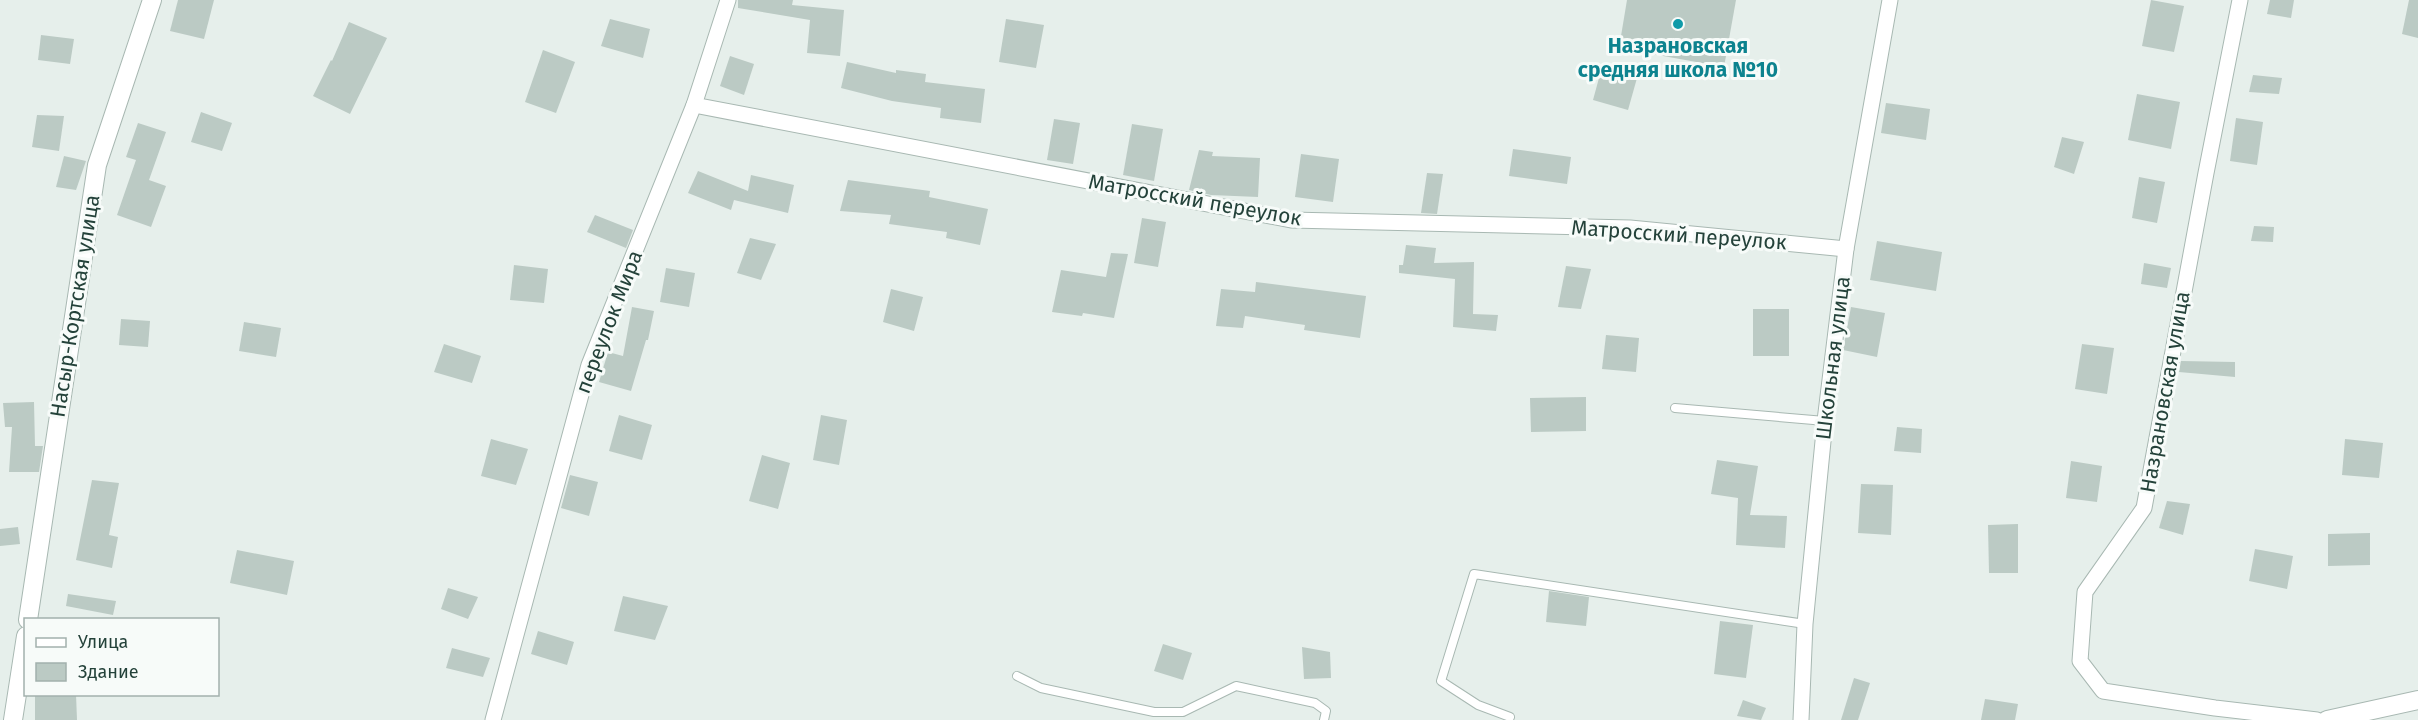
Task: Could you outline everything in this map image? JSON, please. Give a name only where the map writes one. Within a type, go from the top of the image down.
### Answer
[{"type":"street","name":"Насыр-Кортская улица","points":[[28,618],[97,165],[152,0]]},
{"type":"street","name":"переулок Мира","points":[[493,720],[589,365],[694,105],[728,0]]},
{"type":"street","name":"Школьная улица","points":[[1801,720],[1805,624],[1825,421],[1846,249],[1890,0]]},
{"type":"street","name":"Назрановская улица","points":[[2240,0],[2144,508],[2085,592],[2080,661],[2103,691],[2215,708],[2318,720]]},
{"type":"street","name":"Матросский переулок","points":[[694,105],[1291,220],[1630,228],[1846,249]]},
{"type":"street","points":[[13,720],[24,649]]},
{"type":"street","points":[[2327,720],[2418,700]]},
{"type":"lane","points":[[1675,408],[1825,421]]},
{"type":"lane","points":[[1510,717],[1478,705],[1441,681],[1474,574],[1805,624]]},
{"type":"lane","points":[[1017,676],[1041,688],[1154,712],[1183,712],[1236,686],[1316,703],[1326,711],[1324,720]]},
{"type":"building","points":[[178,0],[214,0],[204,39],[170,31]]},
{"type":"building","points":[[738,0],[793,0],[792,5],[844,10],[840,56],[807,53],[810,20],[738,8]]},
{"type":"building","name":"Назрановская средняя школа №10","points":[[1627,0],[1736,0],[1724,67],[1619,48]]},
{"type":"building","points":[[2151,0],[2184,6],[2174,52],[2142,46]]},
{"type":"building","points":[[2270,0],[2294,0],[2291,18],[2267,14]]},
{"type":"building","points":[[2409,0],[2418,0],[2418,38],[2402,34]]},
{"type":"building","points":[[610,19],[650,29],[643,58],[601,46]]},
{"type":"building","points":[[1006,19],[1044,25],[1036,68],[999,62]]},
{"type":"building","points":[[349,22],[387,38],[350,114],[313,96]]},
{"type":"building","points":[[41,35],[74,39],[70,64],[38,60]]},
{"type":"building","points":[[543,50],[575,62],[556,113],[525,102]]},
{"type":"building","points":[[730,56],[754,64],[744,95],[720,86]]},
{"type":"building","points":[[847,62],[896,73],[896,70],[926,74],[925,82],[985,89],[981,123],[940,118],[941,108],[892,101],[841,88]]},
{"type":"building","points":[[1602,67],[1637,78],[1628,110],[1593,100]]},
{"type":"building","points":[[2253,75],[2282,78],[2279,94],[2249,92]]},
{"type":"building","points":[[2137,94],[2180,102],[2171,149],[2128,140]]},
{"type":"building","points":[[1886,103],[1930,109],[1926,140],[1881,133]]},
{"type":"building","points":[[201,112],[232,123],[222,151],[191,142]]},
{"type":"building","points":[[37,115],[64,116],[59,151],[32,147]]},
{"type":"building","points":[[2236,118],[2263,122],[2257,165],[2230,161]]},
{"type":"building","points":[[1054,119],[1080,123],[1073,164],[1047,160]]},
{"type":"building","points":[[138,123],[166,132],[149,180],[166,186],[151,227],[117,215],[136,160],[126,157]]},
{"type":"building","points":[[1132,124],[1163,129],[1154,181],[1123,175]]},
{"type":"building","points":[[2062,137],[2084,142],[2074,174],[2054,167]]},
{"type":"building","points":[[1513,149],[1571,157],[1567,184],[1509,176]]},
{"type":"building","points":[[1199,150],[1213,152],[1212,156],[1260,158],[1258,197],[1211,195],[1189,190]]},
{"type":"building","points":[[1301,154],[1339,159],[1333,202],[1295,197]]},
{"type":"building","points":[[64,156],[86,161],[76,190],[56,187]]},
{"type":"building","points":[[698,171],[748,191],[751,175],[794,185],[788,213],[734,200],[731,210],[688,193]]},
{"type":"building","points":[[1427,173],[1443,174],[1437,214],[1421,213]]},
{"type":"building","points":[[2139,177],[2165,182],[2157,223],[2132,218]]},
{"type":"building","points":[[848,180],[930,191],[929,197],[988,209],[980,245],[946,238],[947,232],[889,224],[891,215],[840,211]]},
{"type":"building","points":[[595,215],[633,230],[626,248],[587,232]]},
{"type":"building","points":[[1142,218],[1166,222],[1158,267],[1134,263]]},
{"type":"building","points":[[2254,226],[2274,227],[2273,242],[2251,241]]},
{"type":"building","points":[[750,238],[776,244],[761,280],[737,273]]},
{"type":"building","points":[[1877,241],[1942,252],[1936,291],[1870,280]]},
{"type":"building","points":[[1406,245],[1436,248],[1434,263],[1474,262],[1473,314],[1498,315],[1496,331],[1453,327],[1455,279],[1399,273],[1399,265],[1403,265]]},
{"type":"building","points":[[1111,253],[1128,254],[1114,318],[1083,313],[1082,316],[1052,312],[1061,270],[1106,277]]},
{"type":"building","points":[[2144,263],[2171,268],[2167,288],[2141,284]]},
{"type":"building","points":[[514,265],[548,269],[544,303],[510,300]]},
{"type":"building","points":[[1566,266],[1591,269],[1581,309],[1558,307]]},
{"type":"building","points":[[666,268],[695,273],[689,307],[660,302]]},
{"type":"building","points":[[1256,282],[1366,296],[1360,338],[1304,330],[1305,325],[1245,316],[1243,328],[1216,326],[1221,289],[1255,292]]},
{"type":"building","points":[[891,289],[923,297],[914,331],[883,322]]},
{"type":"building","points":[[632,307],[654,311],[648,340],[646,340],[631,391],[599,382],[608,352],[623,356]]},
{"type":"building","points":[[1851,307],[1885,313],[1877,357],[1843,350]]},
{"type":"building","points":[[1753,309],[1789,309],[1789,356],[1753,356]]},
{"type":"building","points":[[121,319],[150,321],[148,347],[119,345]]},
{"type":"building","points":[[244,322],[281,328],[276,357],[239,351]]},
{"type":"building","points":[[1606,335],[1639,338],[1636,372],[1602,369]]},
{"type":"building","points":[[444,344],[481,356],[472,383],[434,372]]},
{"type":"building","points":[[2082,344],[2114,348],[2107,394],[2075,389]]},
{"type":"building","points":[[2181,361],[2235,362],[2235,377],[2179,372]]},
{"type":"building","points":[[1586,397],[1586,431],[1531,432],[1530,398]]},
{"type":"building","points":[[34,402],[35,446],[43,446],[39,472],[9,472],[12,427],[5,427],[3,403]]},
{"type":"building","points":[[619,415],[652,425],[642,460],[609,451]]},
{"type":"building","points":[[821,415],[847,420],[839,465],[813,460]]},
{"type":"building","points":[[1897,427],[1922,429],[1921,453],[1894,451]]},
{"type":"building","points":[[491,439],[528,449],[516,485],[481,476]]},
{"type":"building","points":[[2345,439],[2383,443],[2379,478],[2342,475]]},
{"type":"building","points":[[762,455],[790,463],[778,509],[749,501]]},
{"type":"building","points":[[1717,460],[1758,466],[1750,515],[1787,516],[1785,548],[1736,545],[1738,498],[1711,494]]},
{"type":"building","points":[[2071,461],[2102,466],[2097,502],[2066,498]]},
{"type":"building","points":[[570,475],[598,482],[589,516],[561,508]]},
{"type":"building","points":[[92,480],[119,483],[109,535],[118,537],[112,568],[76,560]]},
{"type":"building","points":[[1861,484],[1893,485],[1891,535],[1858,533]]},
{"type":"building","points":[[2167,501],[2190,504],[2183,535],[2159,528]]},
{"type":"building","points":[[2018,524],[2018,573],[1989,573],[1988,525]]},
{"type":"building","points":[[18,527],[20,544],[0,546],[0,529]]},
{"type":"building","points":[[2370,533],[2370,565],[2328,566],[2328,534]]},
{"type":"building","points":[[2255,549],[2293,556],[2287,589],[2249,581]]},
{"type":"building","points":[[237,550],[294,561],[287,595],[230,583]]},
{"type":"building","points":[[448,588],[478,597],[468,619],[441,609]]},
{"type":"building","points":[[1549,591],[1589,597],[1586,626],[1546,622]]},
{"type":"building","points":[[68,594],[116,601],[113,615],[66,606]]},
{"type":"building","points":[[623,596],[668,606],[655,640],[614,631]]},
{"type":"building","points":[[1720,621],[1753,625],[1746,678],[1714,674]]},
{"type":"building","points":[[538,631],[574,642],[567,665],[531,654]]},
{"type":"building","points":[[1163,644],[1192,653],[1183,680],[1154,671]]},
{"type":"building","points":[[1302,647],[1330,652],[1331,678],[1304,679]]},
{"type":"building","points":[[452,648],[490,658],[483,677],[446,668]]},
{"type":"building","points":[[1854,678],[1870,683],[1858,720],[1841,720]]},
{"type":"building","points":[[35,696],[76,696],[77,720],[35,720]]},
{"type":"building","points":[[1985,699],[2018,704],[2015,720],[1981,720]]},
{"type":"building","points":[[1743,700],[1766,708],[1761,720],[1737,716]]},
{"type":"place","name":"Назрановская средняя школа №10","points":[[1678,24]]}]
